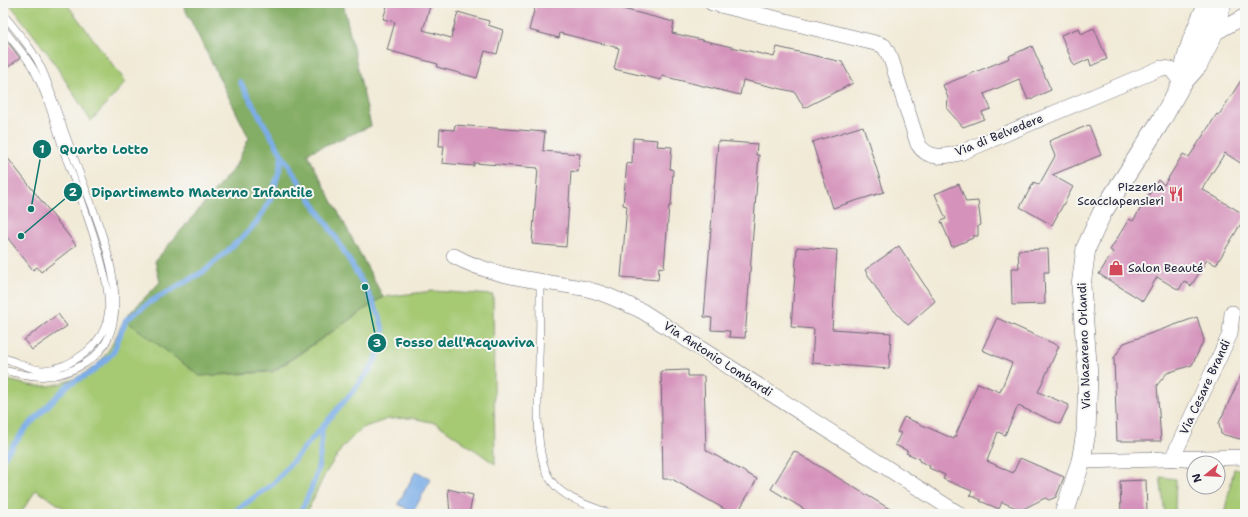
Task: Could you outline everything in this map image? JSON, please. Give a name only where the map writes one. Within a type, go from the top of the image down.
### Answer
[{"type":"street","name":"Via di Belvedere","points":[[712,3],[884,46],[891,59],[918,144],[921,150],[931,156],[946,156],[960,153],[1161,68],[1170,69],[1182,83]]},
{"type":"street","name":"Via Nazareno Orlandi","points":[[1182,83],[1185,60],[1190,43],[1208,3]]},
{"type":"street","name":"Via Nazareno Orlandi","points":[[1063,513],[1081,461],[1086,432],[1088,395],[1081,294],[1084,255],[1091,235],[1102,213],[1162,120],[1182,83],[1198,65],[1213,34],[1222,3]]},
{"type":"street","points":[[1213,34],[1245,16]]},
{"type":"street","name":"Via Antonio Lombardi","points":[[454,256],[493,272],[540,282],[601,292],[642,311],[958,514]]},
{"type":"street","name":"Via Cesare Brandi","points":[[1172,459],[1230,334],[1232,312]]},
{"type":"street","points":[[1081,461],[1245,457]]},
{"type":"lane","points":[[3,14],[36,57],[48,83],[102,235],[112,277],[116,308],[113,325],[106,342],[97,354],[77,368],[66,374],[42,378],[3,370]]},
{"type":"lane","points":[[3,28],[23,54],[38,80],[91,232],[102,270],[109,304],[106,323],[97,340],[82,355],[71,362],[60,367],[42,370],[28,368],[3,358]]},
{"type":"lane","points":[[540,282],[538,418],[540,447],[546,473],[558,489],[576,500],[611,514]]},
{"type":"green space","points":[[9,3],[66,3],[126,82],[91,121],[49,55]]},
{"type":"green space","points":[[182,3],[343,3],[371,126],[307,153],[383,297],[273,371],[200,376],[124,319],[160,282],[155,261],[235,167],[249,138]]},
{"type":"green space","points":[[433,291],[493,295],[495,464],[436,423],[411,418],[388,419],[362,428],[342,448],[325,474],[306,514],[73,514],[36,490],[20,514],[3,514],[3,379],[40,386],[60,384],[76,378],[91,369],[102,359],[112,345],[124,319],[200,376],[273,372],[383,297]]},
{"type":"green space","points":[[1234,469],[1245,469],[1245,514],[1224,514]]},
{"type":"green space","points":[[1160,477],[1176,479],[1175,509],[1179,514],[1165,514]]},
{"type":"water","points":[[416,471],[431,479],[413,512],[398,504]]},
{"type":"building","points":[[388,3],[431,3],[423,30],[451,38],[458,12],[489,21],[488,25],[503,30],[497,54],[485,51],[477,78],[437,67],[438,64],[387,50],[395,22],[383,19]]},
{"type":"building","points":[[536,3],[608,3],[607,5],[674,22],[672,33],[774,57],[777,47],[842,62],[853,83],[804,108],[795,92],[743,80],[740,95],[662,76],[661,80],[614,69],[619,48],[560,33],[559,38],[529,30]]},
{"type":"building","points":[[1079,28],[1081,34],[1094,28],[1107,59],[1091,66],[1089,59],[1074,66],[1061,35]]},
{"type":"building","points":[[3,36],[20,58],[3,71]]},
{"type":"building","points":[[1032,46],[1051,90],[1028,100],[1019,79],[984,94],[991,109],[982,112],[984,119],[963,127],[947,109],[948,98],[943,85],[1010,58],[1009,56]]},
{"type":"building","points":[[1245,74],[1245,166],[1225,153],[1202,189],[1245,215],[1245,217],[1216,265],[1207,260],[1191,286],[1184,281],[1179,290],[1157,277],[1143,301],[1099,274],[1113,252],[1110,250],[1129,219],[1133,221],[1158,180],[1164,185],[1183,154],[1189,157],[1217,114],[1219,115]]},
{"type":"building","points":[[455,125],[545,132],[543,151],[580,154],[578,172],[571,171],[566,247],[532,244],[538,168],[474,163],[474,166],[442,163],[444,146],[439,146],[440,129],[454,130]]},
{"type":"building","points":[[1089,125],[1101,155],[1052,175],[1073,187],[1052,225],[1020,207],[1034,182],[1039,185],[1055,156],[1049,141]]},
{"type":"building","points":[[863,126],[884,192],[833,208],[812,142]]},
{"type":"building","points":[[633,138],[658,140],[657,146],[672,147],[670,169],[673,170],[671,206],[669,206],[664,268],[659,267],[658,280],[621,277],[627,206],[623,205],[627,163],[632,164]]},
{"type":"building","points":[[718,141],[757,144],[756,155],[759,155],[745,338],[729,337],[730,331],[711,330],[712,318],[704,317]]},
{"type":"building","points":[[3,152],[76,245],[41,272],[37,267],[33,270],[3,232]]},
{"type":"building","points":[[959,184],[966,202],[978,201],[981,225],[978,226],[978,236],[973,236],[973,238],[952,247],[941,221],[946,219],[935,194]]},
{"type":"building","points":[[899,246],[935,301],[908,325],[883,299],[865,270]]},
{"type":"building","points":[[797,247],[837,250],[832,329],[891,333],[889,369],[812,363],[814,329],[791,327]]},
{"type":"building","points":[[1048,249],[1049,272],[1044,272],[1045,304],[1012,305],[1011,268],[1019,268],[1018,250]]},
{"type":"building","points":[[58,314],[67,326],[32,350],[24,340]]},
{"type":"building","points":[[1197,317],[1204,340],[1192,365],[1167,373],[1157,385],[1161,441],[1117,441],[1114,358],[1124,343]]},
{"type":"building","points":[[997,318],[1059,346],[1038,392],[1069,405],[1060,424],[1018,406],[1005,435],[998,432],[987,461],[1013,473],[1020,458],[1064,477],[1056,497],[1049,500],[1045,498],[1021,510],[1002,502],[999,509],[980,501],[981,500],[970,495],[972,491],[943,479],[945,475],[929,468],[930,466],[919,461],[920,459],[906,453],[908,451],[895,445],[901,433],[897,432],[904,417],[954,439],[978,383],[1000,392],[1012,363],[982,350]]},
{"type":"building","points":[[1245,367],[1245,429],[1240,439],[1221,434],[1219,423]]},
{"type":"building","points":[[688,370],[688,376],[704,376],[706,450],[757,479],[737,514],[733,514],[672,479],[663,479],[661,371]]},
{"type":"building","points":[[794,451],[898,514],[812,514],[771,489]]},
{"type":"building","points":[[1146,480],[1147,514],[1121,514],[1120,481]]},
{"type":"building","points":[[448,489],[473,495],[469,514],[450,514]]},
{"type":"waterway","points":[[231,514],[274,483],[354,390],[371,368],[383,344],[383,330],[379,315],[365,287],[338,241],[282,155],[240,82]]},
{"type":"waterway","points":[[3,458],[27,427],[68,385],[92,372],[113,353],[126,320],[150,302],[206,270],[247,233],[259,219],[270,200],[279,172],[282,155]]},
{"type":"waterway","points":[[299,514],[310,492],[317,472],[321,452],[322,428]]},
{"type":"place","name":"Pizzeria Scacciapensieri","points":[[1176,194]]},
{"type":"place","name":"Quarto Lotto","points":[[31,209]]},
{"type":"place","name":"Dipartimemto Materno Infantile","points":[[21,236]]},
{"type":"place","name":"Salon Beauté","points":[[1116,268]]},
{"type":"place","name":"Fosso dell'Acquaviva","points":[[365,287]]}]
